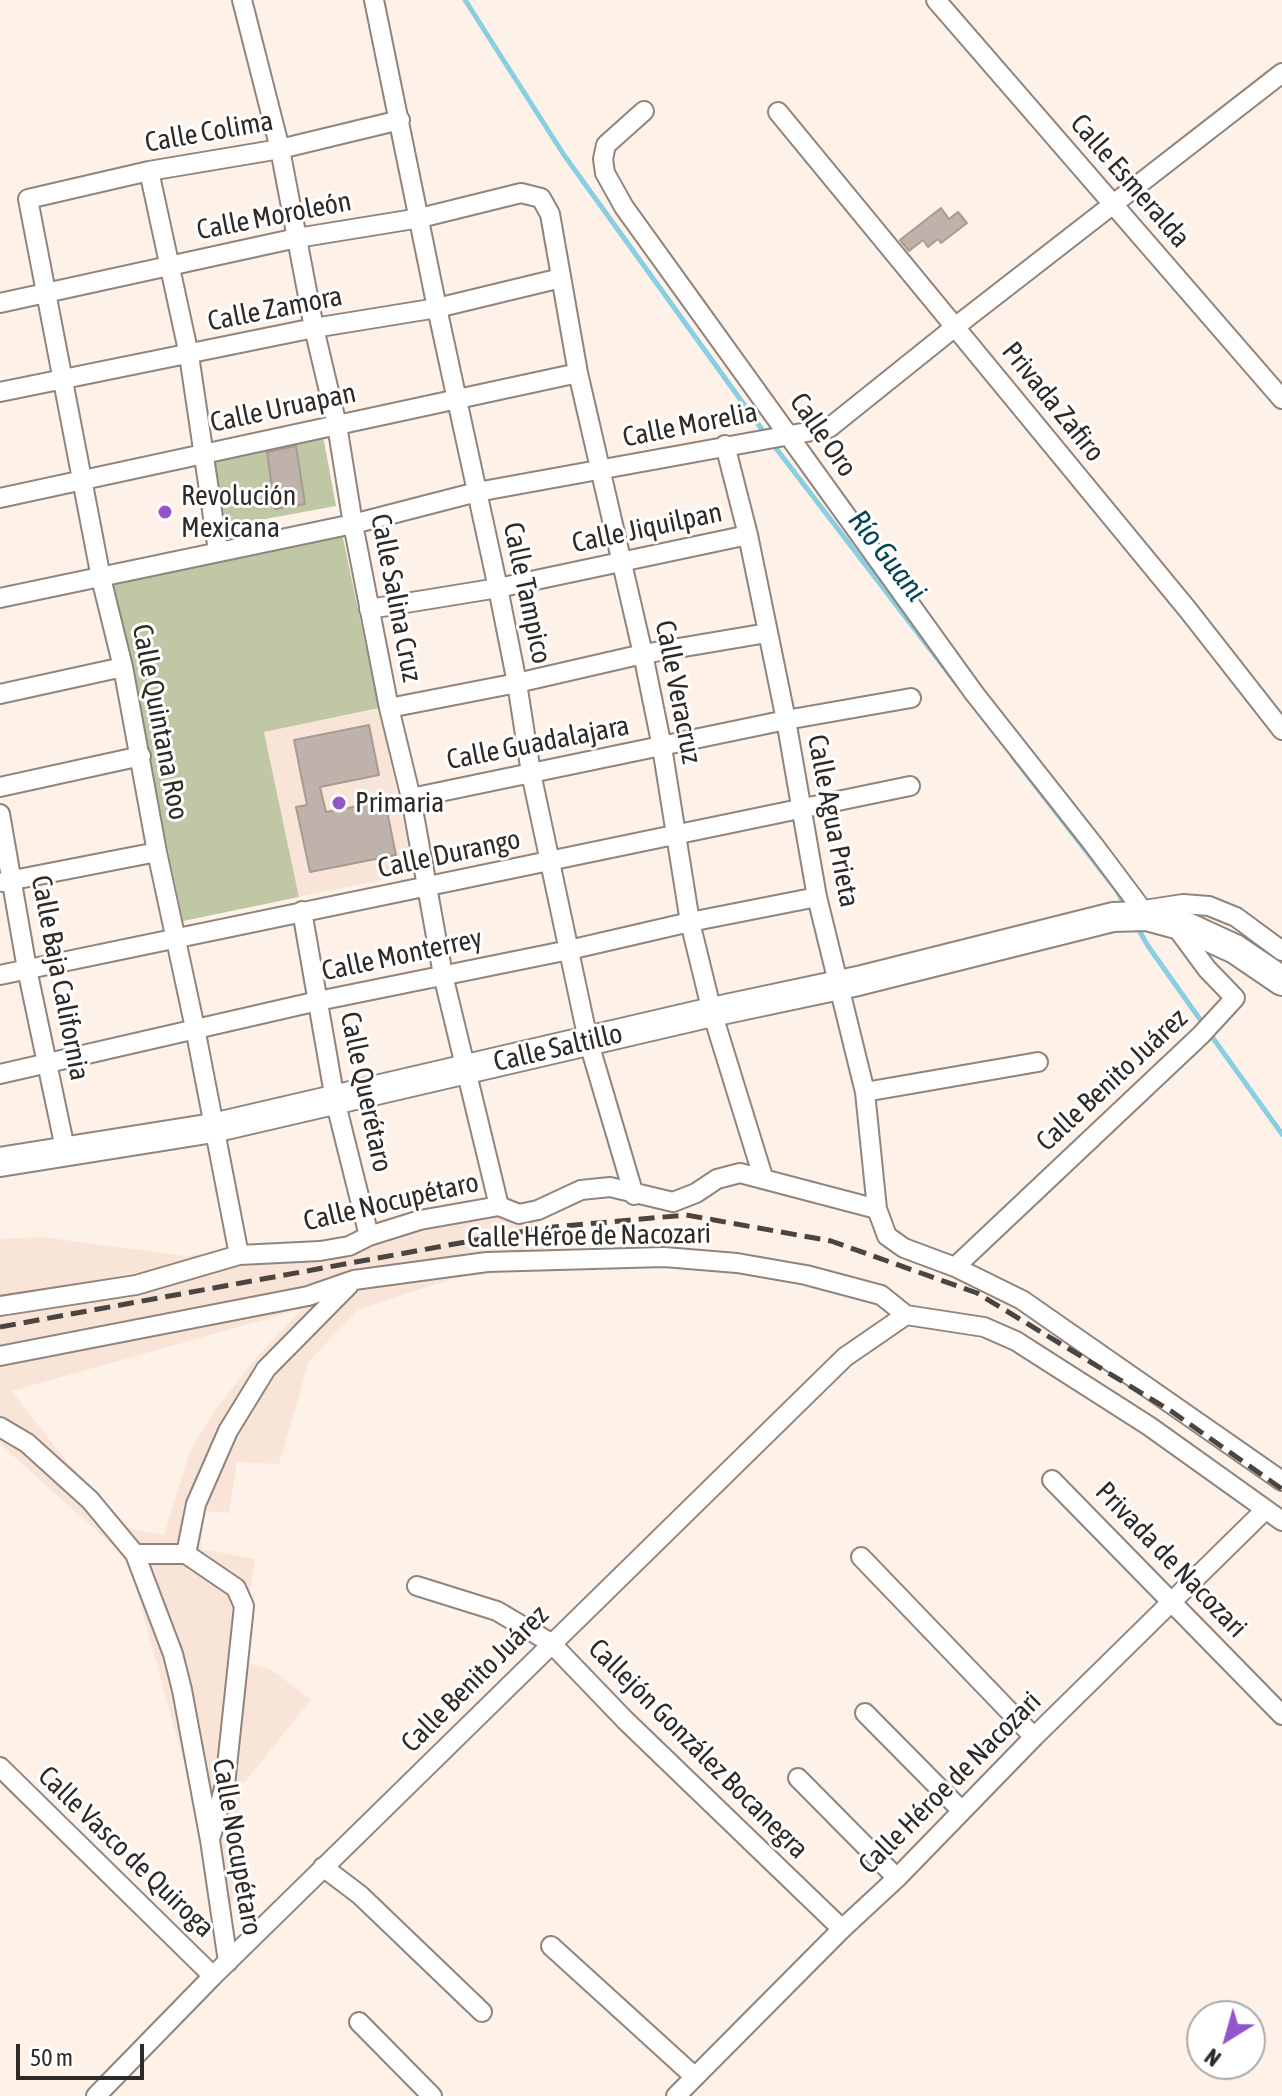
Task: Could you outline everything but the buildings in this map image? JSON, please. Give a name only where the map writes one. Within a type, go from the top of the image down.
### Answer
[{"type":"main road","points":[[1143,917],[1203,933],[1235,949],[1282,981]]},
{"type":"main road","name":"Calle Saltillo","points":[[0,1162],[213,1128],[588,1040],[1143,917]]},
{"type":"street","name":"Calle Salina Cruz","points":[[242,0],[280,149],[314,328],[337,425],[369,609],[411,798],[443,975],[499,1206]]},
{"type":"street","name":"Calle Tampico","points":[[374,0],[498,588],[531,773],[588,1040],[634,1195]]},
{"type":"street","name":"Calle Esmeralda","points":[[936,0],[1282,399]]},
{"type":"street","name":"Calle Morelia","points":[[0,598],[353,524],[477,492],[829,428],[955,327],[1281,77]]},
{"type":"street","name":"Calle Oro","points":[[644,111],[629,121],[606,145],[603,159],[605,173],[624,207],[783,436],[1143,917]]},
{"type":"street","name":"Privada Zafiro","points":[[778,112],[1188,610],[1282,730]]},
{"type":"street","name":"Calle Colima","points":[[28,199],[149,171],[280,149],[400,120]]},
{"type":"street","points":[[149,171],[189,355],[218,551]]},
{"type":"street","name":"Calle Moroleón","points":[[0,303],[297,238],[420,218],[521,193],[541,198],[550,214]]},
{"type":"street","name":"Calle Quintana Roo","points":[[28,199],[101,578],[123,667],[157,852],[239,1255]]},
{"type":"street","name":"Calle Veracruz","points":[[550,214],[578,373],[624,562],[662,747],[690,922],[712,1012],[763,1177]]},
{"type":"street","name":"Calle Zamora","points":[[0,392],[314,328],[437,308],[561,278]]},
{"type":"street","name":"Calle Uruapan","points":[[0,498],[578,373]]},
{"type":"street","name":"Calle Agua Prieta","points":[[731,444],[786,720],[817,897],[865,1092],[877,1209]]},
{"type":"street","name":"Calle Jiquilpan","points":[[369,609],[498,588],[748,535]]},
{"type":"street","points":[[389,708],[643,654],[767,633]]},
{"type":"street","points":[[0,694],[123,667]]},
{"type":"street","name":"Calle Guadalajara","points":[[411,798],[786,720],[911,698]]},
{"type":"street","points":[[0,787],[141,756]]},
{"type":"street","name":"Calle Durango","points":[[0,975],[910,786]]},
{"type":"street","name":"Calle Baja California","points":[[0,814],[6,881],[66,1153]]},
{"type":"street","points":[[6,881],[157,852]]},
{"type":"street","name":"Calle Monterrey","points":[[0,1074],[318,1001],[817,897]]},
{"type":"street","points":[[1143,917],[1183,904],[1209,906],[1236,917],[1280,947]]},
{"type":"street","name":"Calle Querétaro","points":[[302,911],[335,1100],[369,1236]]},
{"type":"street","name":"Calle Benito Juárez","points":[[955,1267],[1201,1035],[1235,998],[1207,969],[1143,917]]},
{"type":"street","points":[[865,1092],[1038,1062]]},
{"type":"street","name":"Calle Nocupétaro","points":[[0,1306],[136,1285],[239,1255],[320,1251],[349,1246],[369,1236],[420,1220],[499,1206],[519,1214],[538,1210],[581,1190],[610,1187],[673,1202],[696,1193],[717,1179],[740,1173],[877,1209]]},
{"type":"street","points":[[877,1209],[887,1236],[904,1248],[955,1267],[1022,1300],[1282,1481]]},
{"type":"street","name":"Calle Héroe de Nacozari","points":[[0,1356],[308,1296],[354,1280],[487,1262],[664,1257],[737,1263],[806,1275],[881,1295],[906,1315],[984,1327],[1016,1341],[1149,1426],[1282,1521]]},
{"type":"street","points":[[186,1554],[196,1504],[228,1431],[266,1369],[354,1280]]},
{"type":"street","name":"Calle Benito Juárez","points":[[96,2096],[323,1867],[845,1357],[906,1315]]},
{"type":"street","name":"Calle Nocupétaro","points":[[0,1427],[27,1443],[90,1500],[135,1554],[176,1666],[210,1840],[228,1962]]},
{"type":"street","name":"Privada de Nacozari","points":[[1052,1480],[1282,1715]]},
{"type":"street","name":"Calle Héroe de Nacozari","points":[[676,2096],[1265,1510]]},
{"type":"street","points":[[135,1554],[186,1554],[236,1588],[244,1606],[225,1785],[210,1840]]},
{"type":"street","points":[[861,1557],[1034,1737]]},
{"type":"street","name":"Callejón González Bocanegra","points":[[417,1586],[497,1611],[551,1643],[625,1720],[842,1929]]},
{"type":"street","points":[[865,1713],[962,1811]]},
{"type":"street","name":"Calle Vasco de Quiroga","points":[[0,1767],[213,1976]]},
{"type":"street","points":[[798,1778],[897,1878]]},
{"type":"street","points":[[323,1867],[360,1895],[482,2012]]},
{"type":"street","points":[[551,1946],[695,2077]]},
{"type":"street","points":[[359,2022],[432,2096]]},
{"type":"shaded area","name":"Primaria","points":[[379,708],[414,873],[299,897],[264,732]]},
{"type":"shaded area","points":[[485,1216],[537,1219],[542,1228],[547,1267],[455,1278],[359,1309],[309,1361],[279,1464],[237,1462],[229,1513],[204,1511],[201,1549],[255,1559],[240,1660],[272,1670],[311,1700],[241,1787],[230,1932],[128,1559],[0,1444],[0,1239],[42,1237],[185,1256],[259,1247],[374,1242]],"holes":[[[302,1309],[255,1359],[215,1410],[189,1453],[164,1535],[128,1528],[62,1456],[12,1391]]]},
{"type":"green space","points":[[322,430],[336,506],[222,527],[207,452]]},
{"type":"green space","points":[[340,524],[379,708],[264,732],[299,897],[183,921],[109,572]]},
{"type":"waterway","name":"Río Guani","points":[[465,0],[564,155],[766,435]]},
{"type":"waterway","name":"Río Guani","points":[[772,443],[956,683]]},
{"type":"waterway","name":"Río Guani","points":[[1013,757],[1117,891],[1125,906]]},
{"type":"waterway","name":"Río Guani","points":[[1136,925],[1204,1025]]},
{"type":"waterway","name":"Río Guani","points":[[1210,1034],[1282,1134]]},
{"type":"railway","points":[[0,1327],[542,1228],[686,1215],[831,1241],[977,1293],[1171,1411],[1282,1489]]},
{"type":"place","name":"Revolución Mexicana","points":[[165,512]]},
{"type":"place","name":"Primaria","points":[[339,803]]}]
